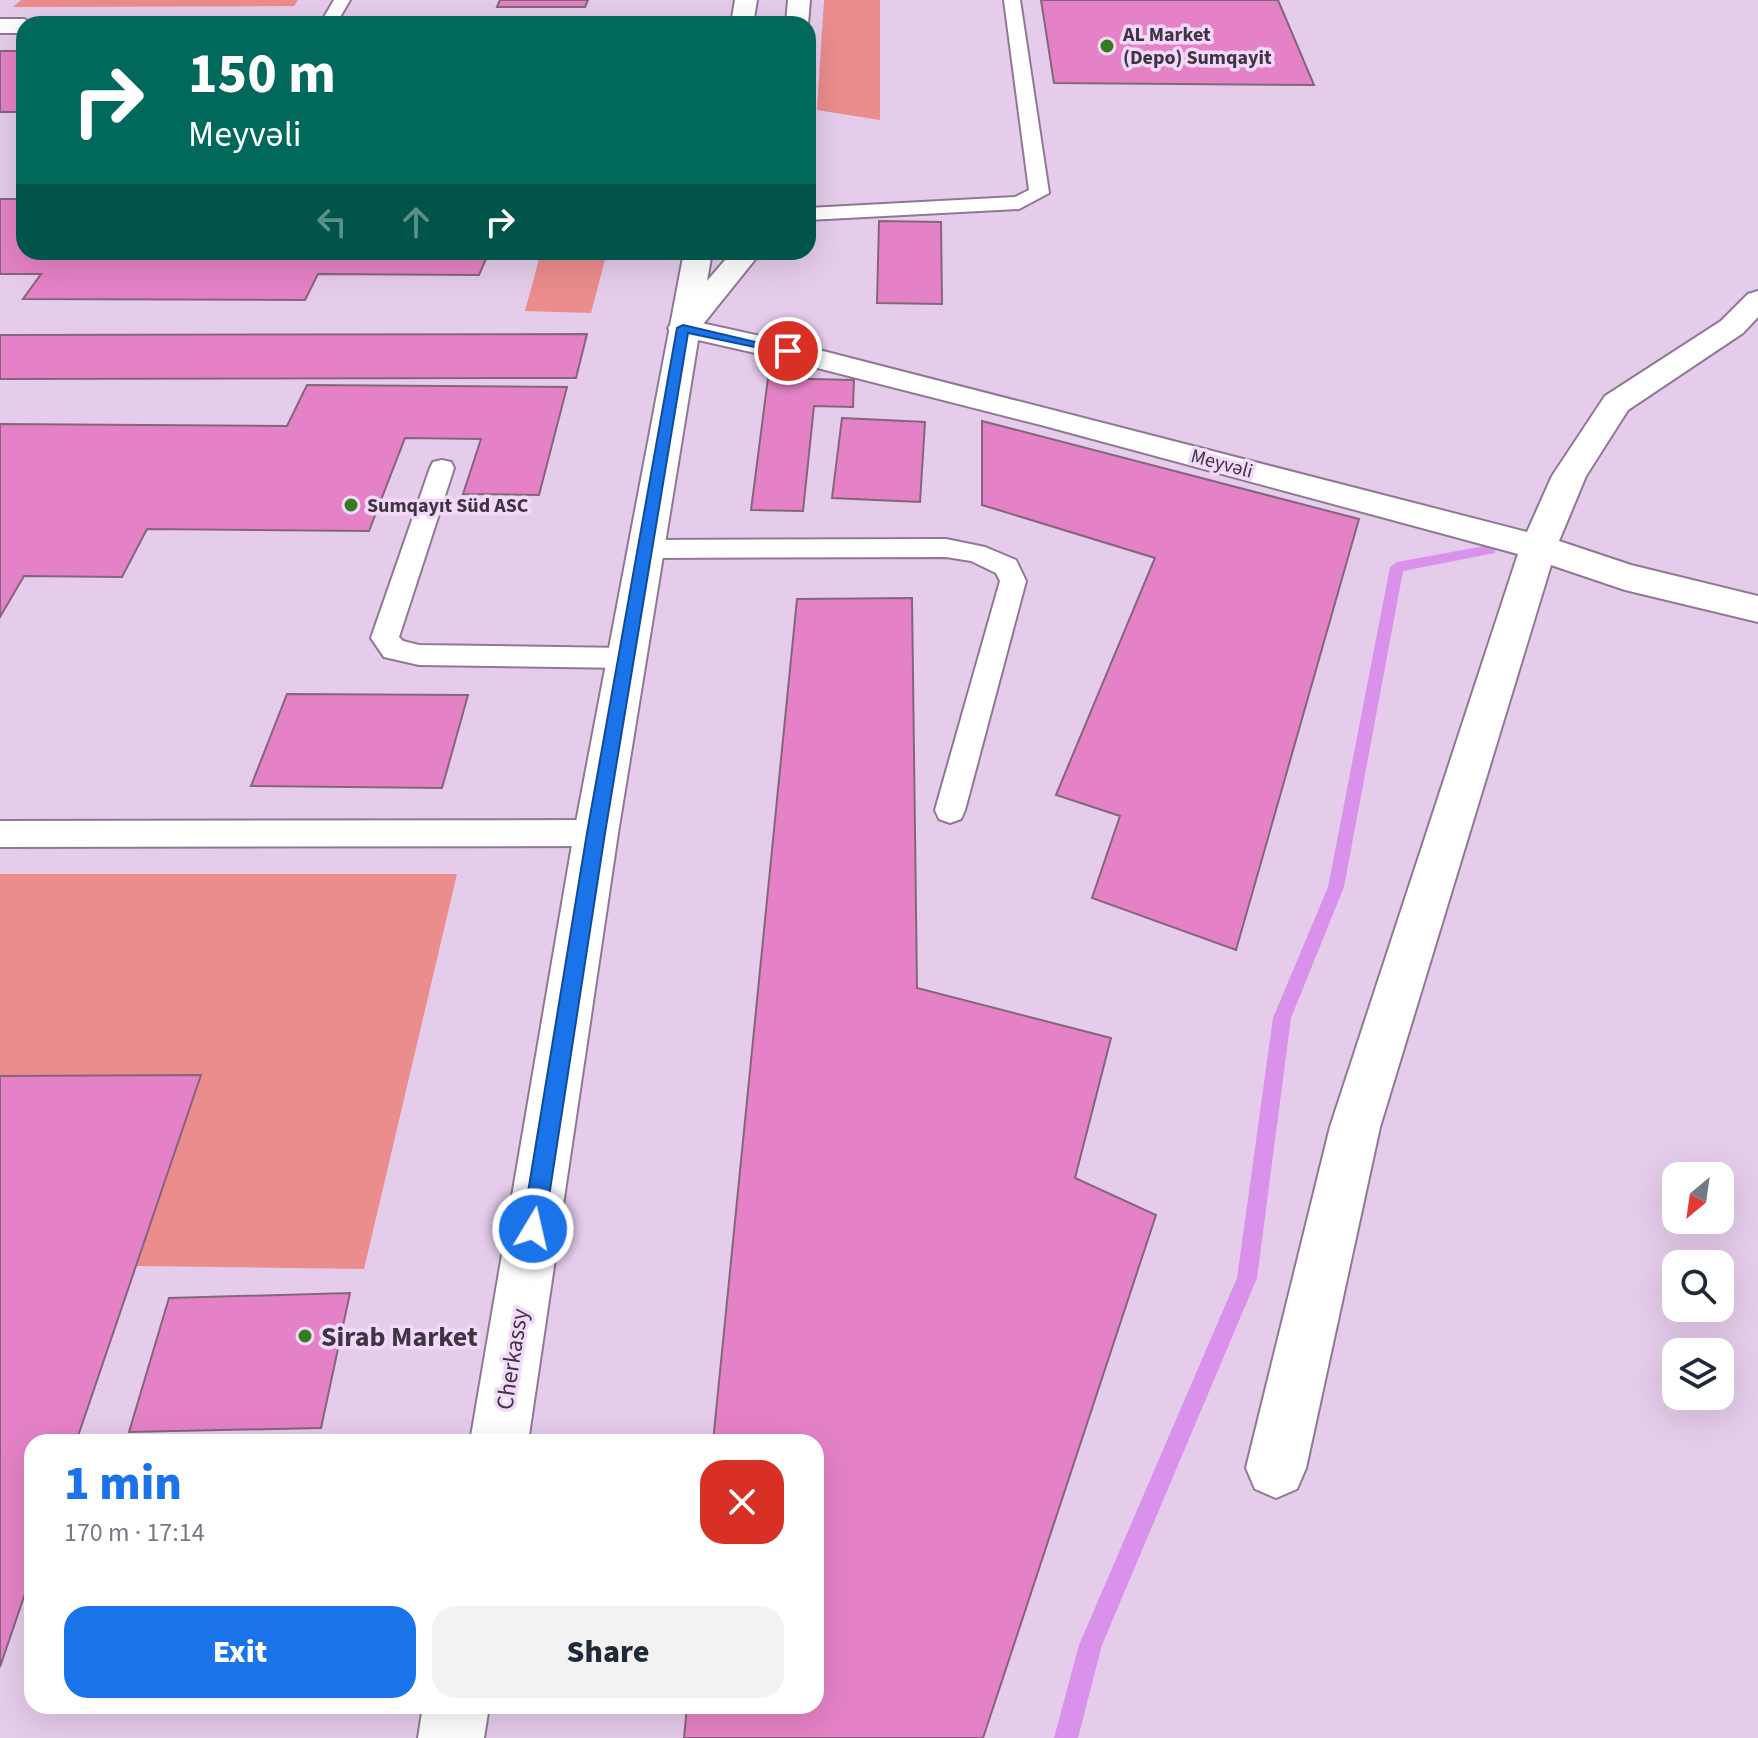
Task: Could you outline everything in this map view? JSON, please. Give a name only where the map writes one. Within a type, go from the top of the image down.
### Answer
[{"type":"street","name":"Cherkassy","points":[[500,1434],[596,833],[696,260]]},
{"type":"street","points":[[683,328],[740,260]]},
{"type":"street","points":[[1276,1468],[1355,1127],[1538,547],[1569,476],[1616,403],[1732,327],[1758,300]]},
{"type":"street","name":"Meyvəli","points":[[683,328],[750,341],[988,401],[1538,547],[1625,577],[1758,609]]},
{"type":"street","points":[[451,1738],[455,1714]]},
{"type":"lane","points":[[816,214],[1019,203],[1039,193],[1012,0]]},
{"type":"lane","points":[[442,468],[385,638],[394,650],[419,655],[626,658]]},
{"type":"lane","points":[[645,549],[946,548],[976,553],[1007,567],[1013,581],[950,810]]},
{"type":"lane","points":[[0,834],[596,833]]},
{"type":"shaded area","points":[[21,0],[298,0],[294,6],[13,7]]},
{"type":"shaded area","points":[[824,0],[880,0],[880,120],[817,110]]},
{"type":"shaded area","points":[[539,260],[605,260],[591,313],[525,311]]},
{"type":"shaded area","points":[[0,874],[457,874],[364,1269],[136,1266],[201,1076],[0,1076]]},
{"type":"building","points":[[500,0],[588,0],[585,7],[497,7]]},
{"type":"building","points":[[1041,0],[1278,0],[1314,85],[1054,83]]},
{"type":"building","points":[[0,51],[16,51],[16,112],[0,112]]},
{"type":"building","points":[[0,199],[16,199],[16,260],[486,260],[479,275],[318,274],[305,300],[23,299],[41,274],[0,274]]},
{"type":"building","points":[[879,221],[941,222],[942,304],[877,303]]},
{"type":"building","points":[[587,334],[576,378],[0,379],[0,335]]},
{"type":"building","points":[[768,378],[854,380],[853,407],[814,406],[803,511],[751,510]]},
{"type":"building","points":[[307,385],[567,387],[539,495],[463,494],[481,439],[405,438],[369,531],[147,529],[122,577],[24,576],[0,617],[0,424],[287,426]]},
{"type":"building","points":[[842,418],[925,422],[920,502],[832,498]]},
{"type":"building","points":[[982,421],[1359,519],[1236,950],[1092,898],[1120,816],[1056,795],[1155,558],[982,505]]},
{"type":"building","points":[[912,598],[917,988],[1111,1038],[1075,1178],[1156,1215],[983,1738],[684,1738],[686,1714],[824,1714],[824,1434],[714,1434],[797,599]]},
{"type":"building","points":[[287,694],[468,695],[442,788],[251,786]]},
{"type":"building","points":[[201,1075],[79,1434],[24,1434],[24,1596],[0,1667],[0,1076]]},
{"type":"building","points":[[350,1293],[321,1428],[129,1432],[169,1298]]},
{"type":"waterway","points":[[1066,1738],[1091,1645],[1247,1278],[1282,1018],[1336,887],[1397,567],[1490,550]]},
{"type":"place","name":"AL Market (Depo) Sumqayit","points":[[1107,46]]},
{"type":"place","name":"Sumqayıt Süd ASC","points":[[351,505]]},
{"type":"place","name":"Sirab Market","points":[[305,1336]]},
{"type":"route","points":[[533,1229],[596,833],[683,328],[788,351]]}]
